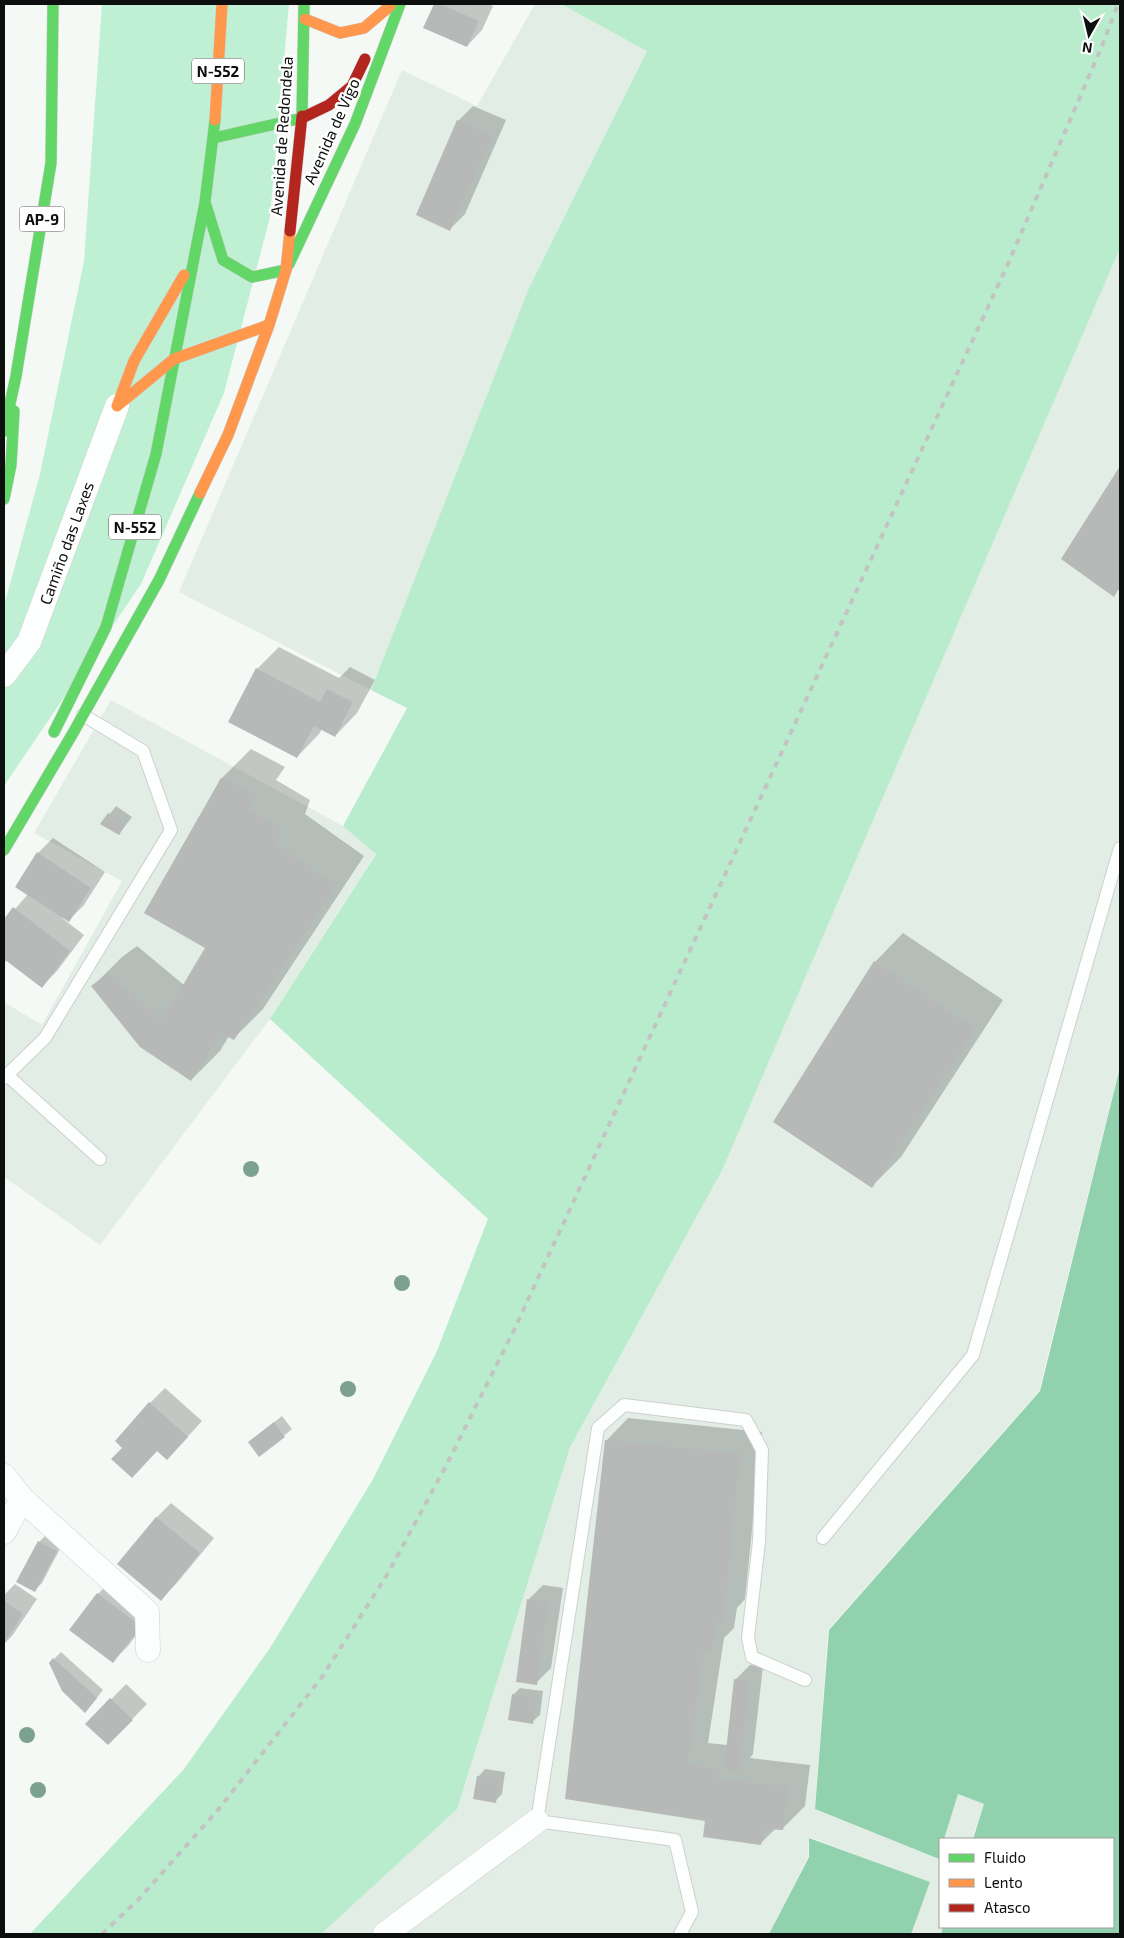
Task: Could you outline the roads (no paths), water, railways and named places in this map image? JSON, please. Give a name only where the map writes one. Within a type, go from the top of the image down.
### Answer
[{"type":"main road","name":"AP-9","points":[[4,431],[16,376],[50,163],[53,4]]},
{"type":"main road","name":"N-552","points":[[48,743],[106,628],[156,454],[205,202],[214,138],[222,4]]},
{"type":"main road","name":"Avenida de Redondela","points":[[286,270],[302,118],[304,4]]},
{"type":"main road","points":[[305,19],[340,33],[364,28],[394,5]]},
{"type":"main road","name":"Avenida de Vigo","points":[[214,138],[302,118],[328,105],[352,86],[371,46],[394,5]]},
{"type":"main road","name":"Avenida de Vigo","points":[[286,270],[355,124],[394,5]]},
{"type":"main road","points":[[205,202],[223,260],[252,277],[286,270]]},
{"type":"main road","points":[[117,406],[134,361],[193,259]]},
{"type":"main road","name":"N-552","points":[[4,850],[159,580],[228,436],[269,325],[286,270]]},
{"type":"main road","points":[[117,406],[174,359],[269,325]]},
{"type":"main road","points":[[4,499],[11,465],[16,376]]},
{"type":"main road","points":[[4,832],[17,805]]},
{"type":"street","name":"Camiño das Laxes","points":[[4,675],[29,642],[117,406]]},
{"type":"street","points":[[4,1476],[22,1499],[147,1612],[148,1650]]},
{"type":"street","points":[[4,1532],[22,1499]]},
{"type":"street","points":[[385,1934],[536,1821]]},
{"type":"lane","points":[[83,715],[143,751],[171,830],[45,1038],[6,1076],[100,1159]]},
{"type":"lane","points":[[823,1538],[973,1355],[1120,848]]},
{"type":"lane","points":[[680,1934],[692,1912],[675,1840],[536,1821],[598,1428],[624,1405],[746,1420],[762,1450],[759,1541],[748,1638],[752,1657],[805,1680]]},
{"type":"railway","points":[[102,1934],[138,1900],[218,1810],[322,1677],[387,1575],[446,1466],[514,1330],[1007,266],[1102,46],[1118,4]]}]
